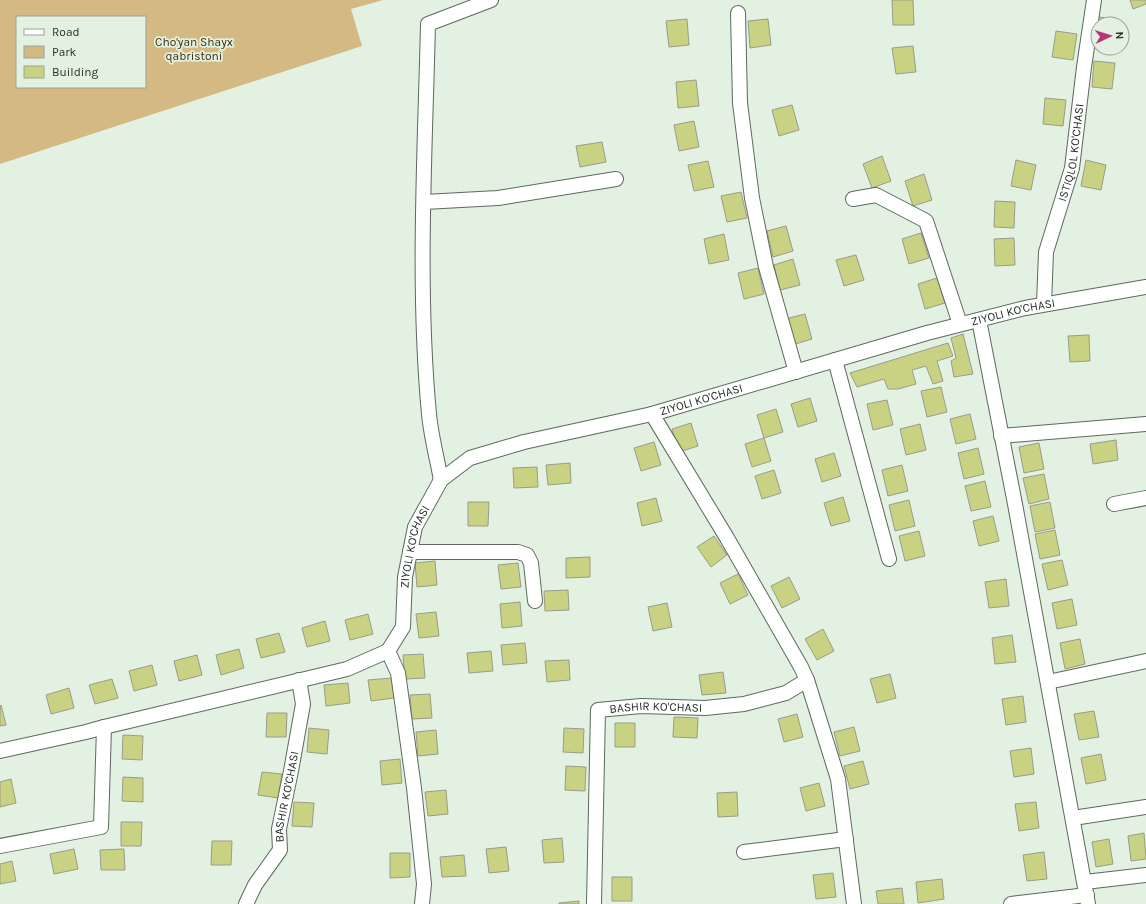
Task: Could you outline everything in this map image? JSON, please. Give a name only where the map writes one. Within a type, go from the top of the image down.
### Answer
[{"type":"street","points":[[442,480],[429,408],[423,306],[428,24],[491,0]]},
{"type":"street","name":"ISTIQLOL KO'CHASI","points":[[1044,304],[1046,252],[1072,168],[1094,0]]},
{"type":"street","points":[[738,13],[740,103],[752,198],[766,267],[796,372]]},
{"type":"street","points":[[424,202],[498,198],[616,179]]},
{"type":"street","points":[[853,199],[876,195],[926,221],[960,324]]},
{"type":"street","name":"ZIYOLI KO'CHASI","points":[[388,651],[403,627],[405,577],[415,527],[442,480],[470,458],[524,442],[652,414],[960,324],[1044,304],[1146,287]]},
{"type":"street","points":[[979,320],[1087,893]]},
{"type":"street","points":[[835,360],[889,559]]},
{"type":"street","points":[[652,414],[731,545],[801,666],[807,680],[838,779],[854,904]]},
{"type":"street","points":[[1001,436],[1146,424]]},
{"type":"street","points":[[1114,504],[1146,498]]},
{"type":"street","points":[[410,552],[518,552],[527,555],[531,564],[535,601]]},
{"type":"street","points":[[0,751],[86,732],[347,669],[388,651],[398,673],[414,788],[424,884],[422,904]]},
{"type":"street","points":[[1048,682],[1146,661]]},
{"type":"street","name":"BASHIR KO'CHASI","points":[[246,904],[255,885],[280,850],[279,829],[303,704],[299,680]]},
{"type":"street","name":"BASHIR KO'CHASI","points":[[594,904],[598,710],[641,706],[705,708],[744,704],[786,693],[807,680]]},
{"type":"street","points":[[0,846],[102,827],[104,727]]},
{"type":"street","points":[[1073,818],[1146,807]]},
{"type":"street","points":[[744,852],[846,839]]},
{"type":"street","points":[[1011,904],[1087,893],[1146,875]]},
{"type":"green space","name":"Cho'yan Shayx qabristoni","points":[[0,0],[383,0],[351,9],[362,46],[0,164]]},
{"type":"building","points":[[892,0],[913,0],[914,25],[893,25]]},
{"type":"building","points":[[1130,0],[1146,0],[1146,4],[1133,9]]},
{"type":"building","points":[[687,19],[689,45],[669,47],[666,21]]},
{"type":"building","points":[[768,19],[771,45],[750,48],[748,21]]},
{"type":"building","points":[[1056,31],[1077,34],[1073,60],[1052,57]]},
{"type":"building","points":[[913,46],[916,72],[896,74],[892,48]]},
{"type":"building","points":[[1094,61],[1115,63],[1112,89],[1092,87]]},
{"type":"building","points":[[696,80],[699,106],[678,108],[676,82]]},
{"type":"building","points":[[1045,98],[1066,100],[1063,126],[1043,124]]},
{"type":"building","points":[[792,105],[799,130],[779,136],[772,110]]},
{"type":"building","points":[[694,121],[699,147],[679,151],[674,125]]},
{"type":"building","points":[[602,142],[606,162],[580,167],[576,146]]},
{"type":"building","points":[[882,156],[891,181],[872,188],[863,164]]},
{"type":"building","points":[[1016,160],[1036,165],[1031,190],[1011,186]]},
{"type":"building","points":[[1086,160],[1106,165],[1101,190],[1081,186]]},
{"type":"building","points":[[708,161],[714,187],[694,191],[688,165]]},
{"type":"building","points":[[924,174],[932,200],[913,206],[905,181]]},
{"type":"building","points":[[741,192],[747,218],[727,222],[721,196]]},
{"type":"building","points":[[995,201],[1015,202],[1014,228],[994,227]]},
{"type":"building","points":[[786,226],[793,251],[773,257],[767,231]]},
{"type":"building","points":[[921,233],[929,258],[909,264],[902,239]]},
{"type":"building","points":[[724,234],[729,260],[709,264],[704,239]]},
{"type":"building","points":[[1014,238],[1015,265],[995,266],[994,239]]},
{"type":"building","points":[[856,255],[864,280],[844,286],[836,260]]},
{"type":"building","points":[[793,259],[800,285],[780,290],[774,265]]},
{"type":"building","points":[[758,268],[764,294],[744,299],[738,273]]},
{"type":"building","points":[[937,278],[945,303],[925,309],[918,284]]},
{"type":"building","points":[[805,314],[812,339],[792,345],[785,319]]},
{"type":"building","points":[[963,334],[973,374],[954,377],[951,361],[956,358],[951,338]]},
{"type":"building","points":[[1089,335],[1090,361],[1070,362],[1068,336]]},
{"type":"building","points":[[948,343],[953,356],[937,361],[943,381],[933,384],[926,366],[912,370],[916,384],[898,389],[888,389],[884,379],[857,387],[850,373]]},
{"type":"building","points":[[941,387],[947,412],[927,417],[921,391]]},
{"type":"building","points":[[810,398],[817,421],[798,427],[791,404]]},
{"type":"building","points":[[887,400],[893,425],[873,430],[867,404]]},
{"type":"building","points":[[776,409],[783,432],[764,438],[757,415]]},
{"type":"building","points":[[970,414],[976,439],[956,444],[950,419]]},
{"type":"building","points":[[691,423],[698,446],[679,452],[672,429]]},
{"type":"building","points":[[920,424],[926,450],[906,455],[900,429]]},
{"type":"building","points":[[764,438],[771,461],[752,467],[745,444]]},
{"type":"building","points":[[1116,440],[1118,460],[1093,464],[1090,444]]},
{"type":"building","points":[[654,442],[661,465],[641,471],[634,448]]},
{"type":"building","points":[[1039,443],[1044,469],[1024,473],[1019,447]]},
{"type":"building","points":[[978,448],[984,474],[964,479],[958,453]]},
{"type":"building","points":[[834,453],[841,476],[822,482],[815,459]]},
{"type":"building","points":[[570,463],[571,483],[548,485],[546,465]]},
{"type":"building","points":[[902,465],[908,491],[888,496],[882,470]]},
{"type":"building","points":[[537,467],[538,487],[514,488],[513,468]]},
{"type":"building","points":[[774,470],[781,493],[762,499],[755,476]]},
{"type":"building","points":[[1044,474],[1049,499],[1029,504],[1023,478]]},
{"type":"building","points":[[985,481],[991,507],[971,511],[965,486]]},
{"type":"building","points":[[843,497],[850,521],[831,526],[824,503]]},
{"type":"building","points":[[656,498],[662,521],[642,526],[637,503]]},
{"type":"building","points":[[909,500],[915,526],[895,531],[889,505]]},
{"type":"building","points":[[468,502],[489,502],[488,526],[468,526]]},
{"type":"building","points":[[1050,502],[1055,528],[1035,532],[1030,506]]},
{"type":"building","points":[[993,516],[999,541],[979,546],[973,521]]},
{"type":"building","points":[[1055,530],[1060,555],[1040,559],[1035,534]]},
{"type":"building","points":[[919,531],[925,556],[905,561],[899,536]]},
{"type":"building","points":[[714,536],[727,555],[711,567],[697,547]]},
{"type":"building","points":[[590,557],[590,577],[566,578],[566,558]]},
{"type":"building","points":[[1062,560],[1068,585],[1048,590],[1042,564]]},
{"type":"building","points":[[435,561],[437,585],[417,587],[415,563]]},
{"type":"building","points":[[518,563],[521,587],[501,589],[498,565]]},
{"type":"building","points":[[738,574],[748,595],[730,604],[720,583]]},
{"type":"building","points":[[789,577],[800,599],[782,608],[771,586]]},
{"type":"building","points":[[1006,579],[1009,606],[989,608],[985,582]]},
{"type":"building","points":[[568,590],[569,610],[545,611],[544,591]]},
{"type":"building","points":[[1072,599],[1077,625],[1057,629],[1052,603]]},
{"type":"building","points":[[520,602],[522,626],[502,628],[500,604]]},
{"type":"building","points":[[667,603],[672,627],[653,631],[648,607]]},
{"type":"building","points":[[436,612],[439,636],[419,638],[416,614]]},
{"type":"building","points":[[368,614],[373,634],[350,640],[345,620]]},
{"type":"building","points":[[325,621],[330,641],[307,647],[302,628]]},
{"type":"building","points":[[823,629],[834,651],[817,660],[805,639]]},
{"type":"building","points":[[279,633],[285,652],[261,658],[256,639]]},
{"type":"building","points":[[1012,635],[1016,662],[995,664],[992,638]]},
{"type":"building","points":[[1080,639],[1085,664],[1065,669],[1060,643]]},
{"type":"building","points":[[525,643],[527,663],[503,665],[501,645]]},
{"type":"building","points":[[239,649],[244,668],[221,675],[216,655]]},
{"type":"building","points":[[491,651],[493,671],[469,673],[467,653]]},
{"type":"building","points":[[423,654],[425,678],[405,679],[403,655]]},
{"type":"building","points":[[197,655],[202,675],[179,681],[174,661]]},
{"type":"building","points":[[569,660],[570,680],[547,682],[545,661]]},
{"type":"building","points":[[152,665],[157,685],[134,691],[129,671]]},
{"type":"building","points":[[723,672],[726,693],[702,695],[699,675]]},
{"type":"building","points":[[890,674],[896,698],[877,703],[870,679]]},
{"type":"building","points":[[392,678],[394,698],[371,701],[368,680]]},
{"type":"building","points":[[112,679],[118,698],[95,704],[89,685]]},
{"type":"building","points":[[348,683],[350,703],[326,706],[324,685]]},
{"type":"building","points":[[69,688],[74,708],[51,714],[46,695]]},
{"type":"building","points":[[430,694],[432,718],[412,719],[410,695]]},
{"type":"building","points":[[1023,696],[1026,722],[1006,725],[1002,699]]},
{"type":"building","points":[[1,705],[6,725],[0,726],[0,706]]},
{"type":"building","points":[[1094,711],[1099,737],[1079,740],[1074,714]]},
{"type":"building","points":[[267,713],[287,713],[286,737],[266,737]]},
{"type":"building","points":[[797,714],[803,737],[784,742],[778,719]]},
{"type":"building","points":[[674,717],[698,718],[697,738],[673,737]]},
{"type":"building","points":[[615,723],[635,723],[635,747],[615,747]]},
{"type":"building","points":[[854,727],[860,751],[840,756],[834,732]]},
{"type":"building","points":[[309,728],[329,730],[327,754],[307,752]]},
{"type":"building","points":[[564,728],[584,729],[583,753],[563,752]]},
{"type":"building","points":[[436,730],[438,754],[418,756],[416,732]]},
{"type":"building","points":[[123,735],[143,736],[142,760],[122,759]]},
{"type":"building","points":[[1031,748],[1034,774],[1014,777],[1010,751]]},
{"type":"building","points":[[1101,754],[1106,780],[1086,784],[1081,758]]},
{"type":"building","points":[[400,759],[402,783],[382,785],[380,761]]},
{"type":"building","points":[[863,761],[869,784],[850,789],[844,766]]},
{"type":"building","points":[[566,766],[586,767],[585,791],[565,790]]},
{"type":"building","points":[[262,772],[282,774],[278,798],[258,795]]},
{"type":"building","points":[[123,777],[143,778],[143,802],[122,801]]},
{"type":"building","points":[[11,779],[16,803],[0,807],[0,782]]},
{"type":"building","points":[[819,783],[825,806],[806,811],[800,788]]},
{"type":"building","points":[[446,790],[448,814],[428,816],[425,792]]},
{"type":"building","points":[[737,792],[738,816],[718,817],[717,793]]},
{"type":"building","points":[[294,802],[314,803],[312,827],[292,826]]},
{"type":"building","points":[[1036,802],[1039,828],[1019,831],[1015,804]]},
{"type":"building","points":[[121,822],[142,822],[141,846],[121,846]]},
{"type":"building","points":[[1144,833],[1146,859],[1131,861],[1128,836]]},
{"type":"building","points":[[562,838],[564,862],[544,863],[542,840]]},
{"type":"building","points":[[1109,839],[1113,864],[1096,867],[1092,842]]},
{"type":"building","points":[[212,841],[232,841],[231,865],[211,865]]},
{"type":"building","points":[[506,847],[509,871],[489,873],[486,849]]},
{"type":"building","points":[[74,849],[78,869],[54,874],[50,854]]},
{"type":"building","points":[[124,849],[125,870],[101,870],[100,850]]},
{"type":"building","points":[[1044,852],[1047,879],[1027,881],[1023,855]]},
{"type":"building","points":[[390,853],[410,853],[410,877],[390,878]]},
{"type":"building","points":[[464,855],[466,876],[442,877],[440,857]]},
{"type":"building","points":[[12,861],[16,881],[0,884],[0,864]]},
{"type":"building","points":[[833,873],[836,897],[816,899],[813,875]]},
{"type":"building","points":[[612,877],[632,877],[632,901],[612,901]]},
{"type":"building","points":[[942,879],[944,899],[918,903],[916,882]]},
{"type":"building","points":[[902,888],[904,904],[878,904],[876,891]]},
{"type":"building","points":[[579,901],[579,904],[559,904],[559,903]]}]
